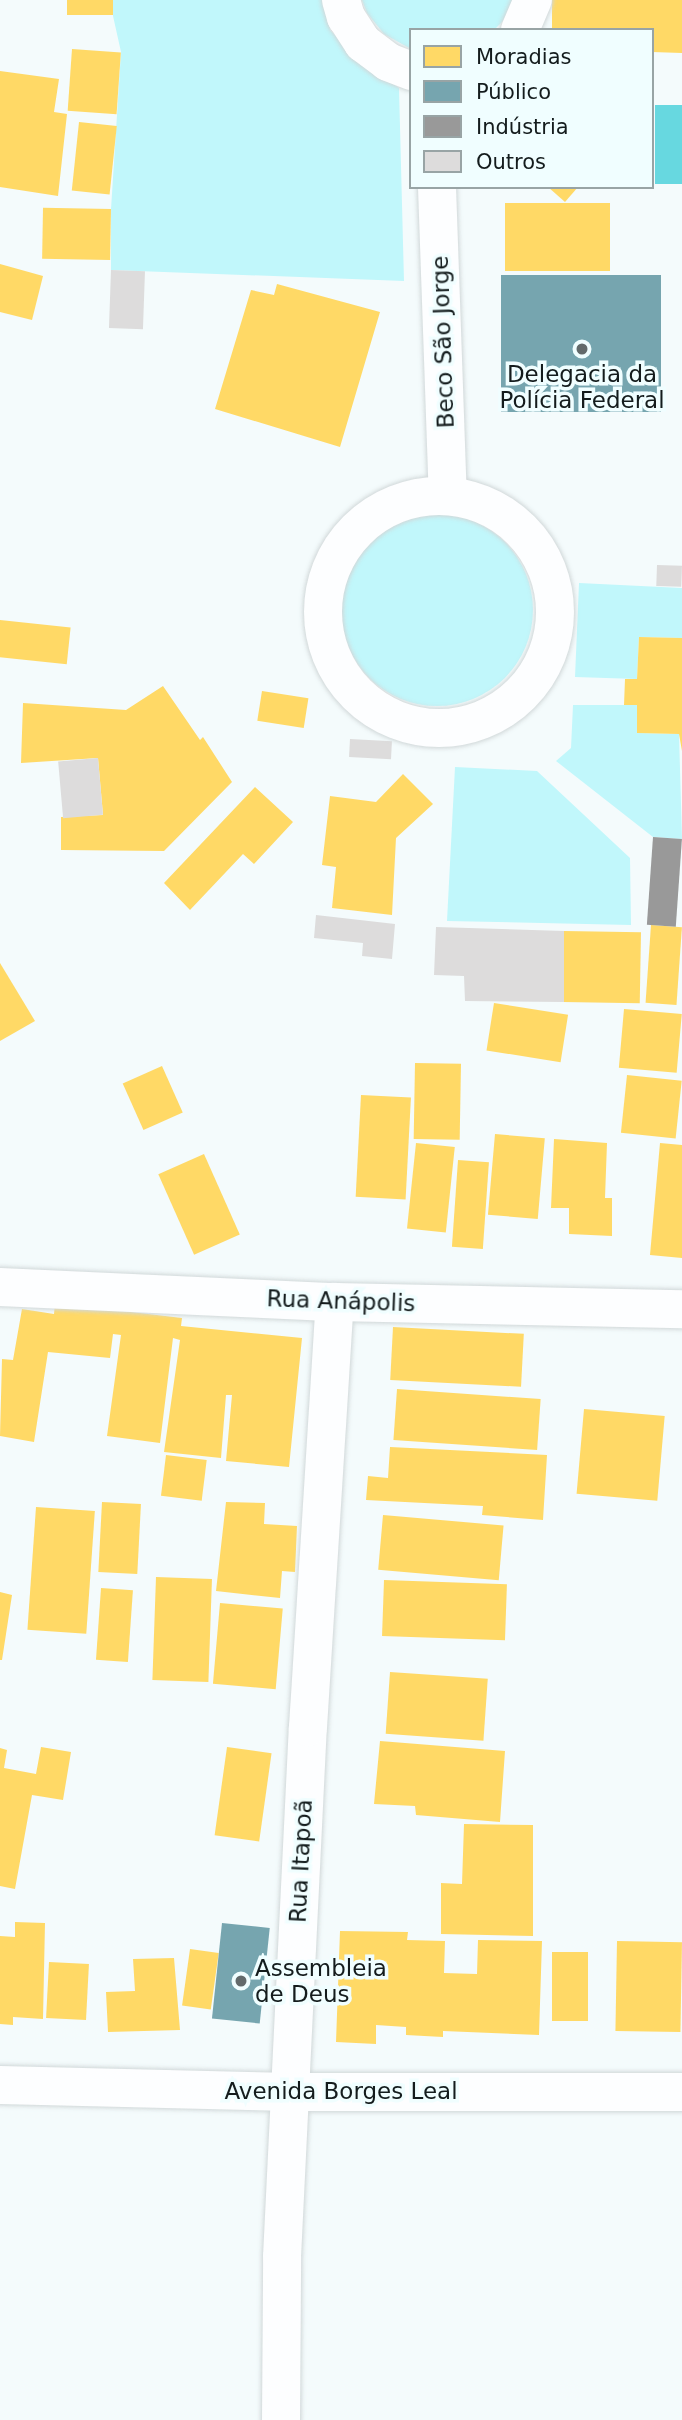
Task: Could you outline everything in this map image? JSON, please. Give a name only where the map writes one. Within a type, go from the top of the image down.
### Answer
[{"type":"street","points":[[341,0],[346,17],[363,43],[387,62],[409,70]]},
{"type":"street","points":[[521,28],[533,0]]},
{"type":"street","name":"Beco São Jorge","points":[[438,189],[448,496]]},
{"type":"street","points":[[448,496],[481,503],[510,520],[535,545],[550,576],[556,609],[552,643],[538,674],[517,700],[488,718],[455,728],[421,727],[388,717],[360,698],[338,672],[325,640],[322,616],[330,570],[348,538],[376,513],[410,499],[448,496]]},
{"type":"street","name":"Rua Anápolis","points":[[0,1287],[335,1302],[682,1308]]},
{"type":"street","name":"Rua Itapoã","points":[[281,2420],[282,2257],[308,1727],[335,1302]]},
{"type":"street","name":"Avenida Borges Leal","points":[[0,2085],[290,2092],[682,2092]]},
{"type":"shaded area","points":[[113,0],[327,0],[330,30],[361,62],[399,88],[404,281],[111,270],[111,209],[121,52],[113,16]]},
{"type":"shaded area","points":[[362,0],[514,0],[503,21],[496,28],[409,28],[409,48],[384,34],[367,13]]},
{"type":"shaded area","points":[[437,514],[474,521],[505,542],[526,573],[533,610],[526,647],[505,678],[474,699],[437,706],[400,699],[369,678],[348,647],[341,610],[348,573],[369,542],[400,521]]},
{"type":"shaded area","points":[[579,583],[682,588],[682,638],[639,637],[637,679],[575,677]]},
{"type":"shaded area","points":[[573,705],[637,705],[637,733],[679,734],[682,839],[653,837],[556,761],[571,748]]},
{"type":"shaded area","points":[[455,767],[537,771],[630,858],[631,925],[447,921]]},
{"type":"water","points":[[655,105],[682,105],[682,184],[655,184]]},
{"type":"building: Moradias","points":[[67,0],[113,0],[113,15],[67,15]]},
{"type":"building: Moradias","points":[[552,0],[682,0],[682,53],[654,52],[654,28],[552,28]]},
{"type":"building: Moradias","points":[[72,49],[121,52],[117,114],[68,111]]},
{"type":"building: Moradias","points":[[0,71],[59,79],[54,112],[67,114],[58,196],[0,187]]},
{"type":"building: Moradias","points":[[79,122],[117,126],[110,195],[72,191]]},
{"type":"building: Moradias","points":[[550,189],[576,189],[565,202]]},
{"type":"building: Moradias","points":[[505,203],[610,203],[610,271],[505,271]]},
{"type":"building: Moradias","points":[[43,208],[111,209],[110,260],[42,259]]},
{"type":"building: Moradias","points":[[0,264],[43,276],[32,320],[0,312]]},
{"type":"building: Moradias","points":[[277,284],[380,312],[340,447],[215,409],[251,290],[274,295]]},
{"type":"building: Moradias","points":[[0,620],[71,627],[67,664],[0,657]]},
{"type":"building: Moradias","points":[[639,637],[682,638],[682,751],[679,734],[637,733],[637,705],[624,705],[625,679],[637,679]]},
{"type":"building: Moradias","points":[[163,686],[200,740],[203,737],[232,782],[164,851],[61,850],[61,817],[103,815],[98,758],[21,763],[23,703],[126,710]]},
{"type":"building: Moradias","points":[[262,691],[308,698],[304,728],[257,721]]},
{"type":"building: Moradias","points":[[403,774],[433,804],[396,838],[392,915],[332,908],[336,867],[322,865],[330,796],[376,802]]},
{"type":"building: Moradias","points":[[255,787],[293,822],[254,864],[243,854],[190,910],[164,883]]},
{"type":"building: Moradias","points":[[651,925],[682,927],[676,1005],[646,1003]]},
{"type":"building: Moradias","points":[[564,931],[641,932],[640,1003],[563,1002]]},
{"type":"building: Moradias","points":[[0,963],[35,1021],[0,1041]]},
{"type":"building: Moradias","points":[[494,1003],[568,1015],[561,1062],[486,1050]]},
{"type":"building: Moradias","points":[[624,1009],[682,1014],[677,1073],[619,1068]]},
{"type":"building: Moradias","points":[[415,1063],[461,1064],[460,1140],[414,1139]]},
{"type":"building: Moradias","points":[[162,1066],[183,1113],[143,1130],[123,1083]]},
{"type":"building: Moradias","points":[[627,1075],[682,1081],[676,1138],[621,1133]]},
{"type":"building: Moradias","points":[[361,1095],[411,1098],[406,1199],[356,1197]]},
{"type":"building: Moradias","points":[[495,1134],[545,1138],[538,1219],[488,1215]]},
{"type":"building: Moradias","points":[[554,1139],[607,1143],[605,1198],[612,1198],[612,1236],[569,1234],[569,1208],[551,1208]]},
{"type":"building: Moradias","points":[[416,1143],[455,1147],[446,1233],[407,1229]]},
{"type":"building: Moradias","points":[[660,1143],[682,1145],[682,1258],[650,1255]]},
{"type":"building: Moradias","points":[[204,1154],[240,1234],[194,1255],[158,1174]]},
{"type":"building: Moradias","points":[[458,1160],[489,1162],[483,1249],[452,1247]]},
{"type":"building: Moradias","points":[[55,1303],[182,1318],[181,1326],[302,1338],[289,1467],[226,1461],[232,1395],[226,1395],[221,1458],[164,1452],[180,1340],[173,1338],[160,1443],[107,1436],[121,1335],[113,1334],[110,1358],[48,1352],[34,1442],[0,1436],[2,1359],[13,1360],[22,1309],[54,1314]]},
{"type":"building: Moradias","points":[[393,1327],[524,1334],[521,1387],[390,1380]]},
{"type":"building: Moradias","points":[[397,1389],[541,1399],[537,1450],[393,1440]]},
{"type":"building: Moradias","points":[[584,1409],[665,1416],[657,1501],[577,1494]]},
{"type":"building: Moradias","points":[[390,1447],[547,1455],[543,1520],[482,1515],[483,1506],[366,1500],[368,1476],[388,1478]]},
{"type":"building: Moradias","points":[[166,1455],[207,1460],[202,1501],[161,1496]]},
{"type":"building: Moradias","points":[[102,1502],[141,1504],[137,1574],[98,1572]]},
{"type":"building: Moradias","points":[[226,1502],[265,1503],[264,1524],[297,1526],[295,1572],[282,1571],[280,1598],[216,1591]]},
{"type":"building: Moradias","points":[[36,1507],[95,1511],[86,1634],[27,1630]]},
{"type":"building: Moradias","points":[[383,1515],[504,1526],[499,1580],[378,1570]]},
{"type":"building: Moradias","points":[[156,1577],[212,1579],[208,1682],[152,1680]]},
{"type":"building: Moradias","points":[[384,1580],[507,1584],[505,1640],[382,1636]]},
{"type":"building: Moradias","points":[[101,1588],[133,1590],[128,1662],[96,1660]]},
{"type":"building: Moradias","points":[[0,1592],[12,1595],[2,1660],[0,1660]]},
{"type":"building: Moradias","points":[[220,1603],[283,1608],[276,1689],[213,1684]]},
{"type":"building: Moradias","points":[[390,1672],[488,1679],[483,1741],[386,1734]]},
{"type":"building: Moradias","points":[[380,1741],[505,1751],[500,1822],[416,1815],[415,1806],[374,1804]]},
{"type":"building: Moradias","points":[[41,1747],[71,1752],[63,1800],[32,1795],[15,1889],[0,1886],[0,1748],[7,1750],[4,1768],[36,1774]]},
{"type":"building: Moradias","points":[[227,1747],[272,1753],[259,1841],[215,1835]]},
{"type":"building: Moradias","points":[[464,1824],[533,1825],[533,1936],[441,1934],[441,1883],[462,1884]]},
{"type":"building: Moradias","points":[[15,1922],[45,1923],[43,2019],[13,2017],[13,2025],[0,2024],[0,1936],[15,1937]]},
{"type":"building: Moradias","points":[[340,1931],[408,1932],[407,1940],[445,1941],[444,1973],[477,1974],[478,1940],[542,1941],[539,2035],[443,2031],[443,2037],[406,2035],[406,2027],[376,2025],[376,2044],[336,2042]]},
{"type":"building: Moradias","points":[[617,1941],[682,1942],[680,2032],[615,2031]]},
{"type":"building: Moradias","points":[[190,1949],[219,1953],[211,2009],[182,2005]]},
{"type":"building: Moradias","points":[[552,1952],[588,1952],[588,2021],[552,2021]]},
{"type":"building: Moradias","points":[[174,1958],[180,2030],[108,2032],[106,1992],[135,1991],[133,1959]]},
{"type":"building: Moradias","points":[[49,1962],[89,1964],[86,2020],[46,2018]]},
{"type":"building: Público","name":"Delegacia da Polícia Federal","points":[[501,275],[661,275],[661,412],[501,412]]},
{"type":"building: Público","name":"Assembleia de Deus","points":[[222,1923],[270,1928],[260,2023],[212,2018]]},
{"type":"building: Indústria","points":[[653,837],[682,839],[676,927],[647,925]]},
{"type":"building: Outros","points":[[111,270],[145,271],[143,329],[109,328]]},
{"type":"building: Outros","points":[[657,565],[682,566],[681,587],[656,586]]},
{"type":"building: Outros","points":[[350,739],[392,741],[391,759],[349,757]]},
{"type":"building: Outros","points":[[98,758],[103,815],[63,818],[58,761]]},
{"type":"building: Outros","points":[[316,915],[395,924],[392,959],[362,956],[363,943],[314,938]]},
{"type":"building: Outros","points":[[436,927],[564,931],[564,1002],[465,1001],[464,976],[434,975]]},
{"type":"place","name":"Delegacia da Polícia Federal","points":[[582,349]]},
{"type":"place","name":"Assembleia de Deus","points":[[241,1981]]}]
